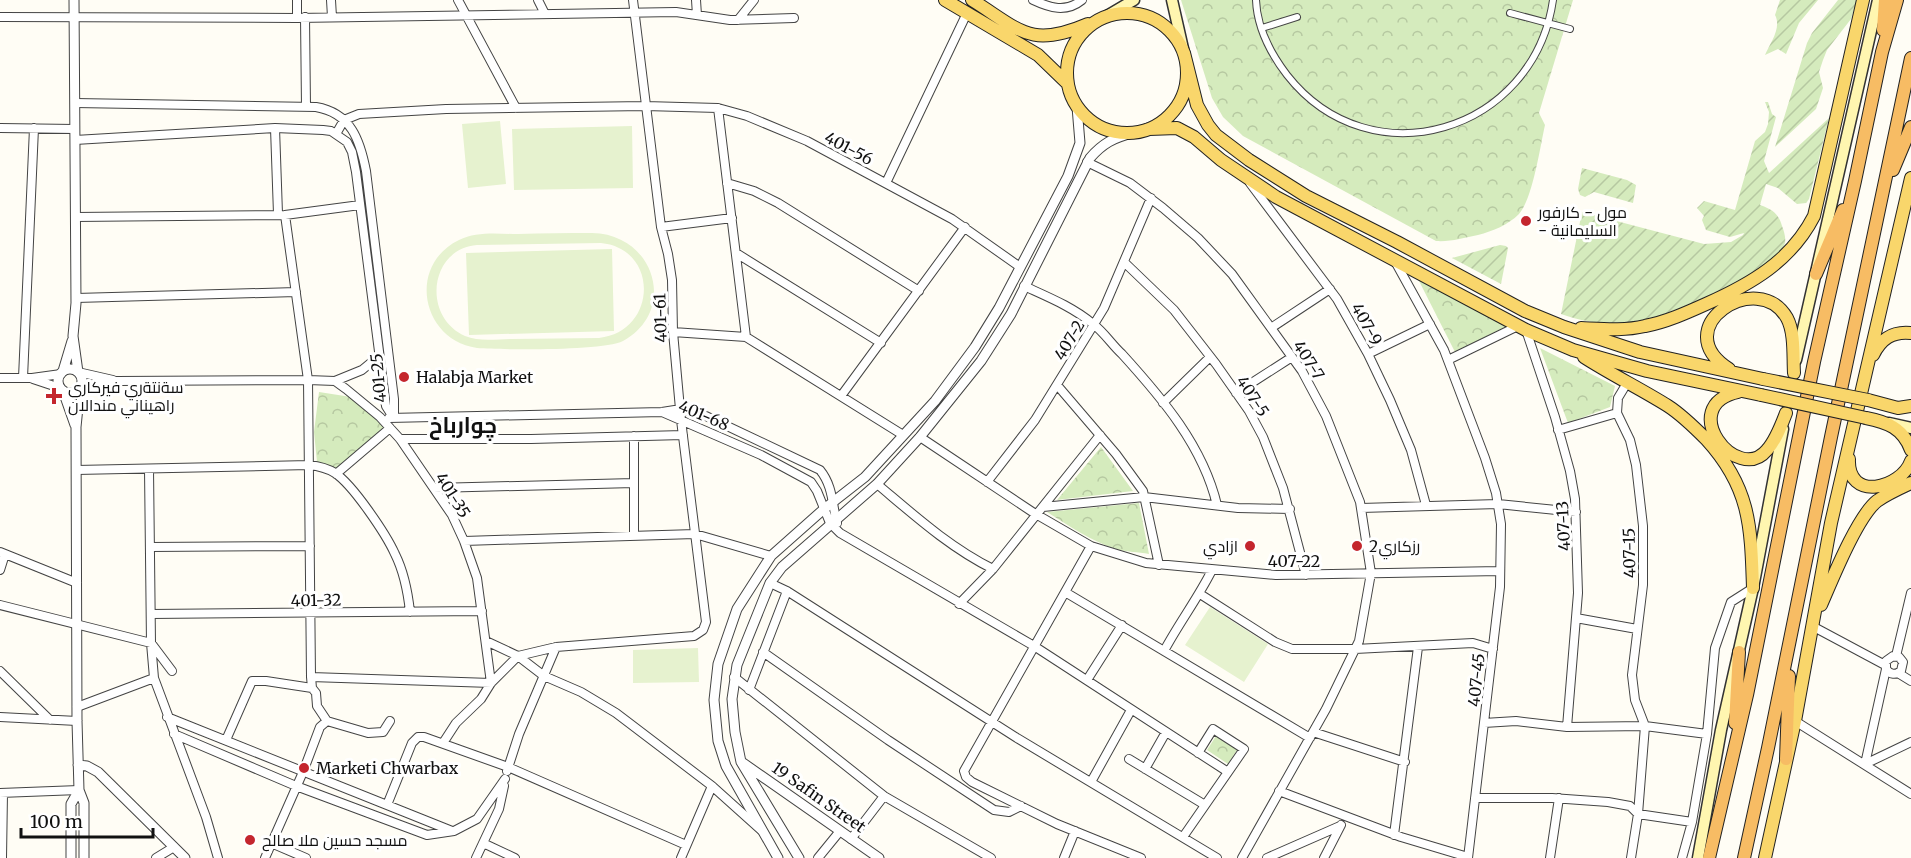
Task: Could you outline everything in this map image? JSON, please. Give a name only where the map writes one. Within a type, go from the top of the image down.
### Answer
[{"type":"highway","points":[[1882,52],[1885,0]]},
{"type":"highway","points":[[1709,858],[1768,594],[1814,363],[1882,52],[1897,0]]},
{"type":"highway","points":[[1743,858],[1911,58]]},
{"type":"highway","points":[[1881,199],[1911,127]]},
{"type":"highway","points":[[1816,274],[1855,181]]},
{"type":"highway","points":[[1786,759],[1791,637]]},
{"type":"highway","points":[[1734,750],[1739,652]]},
{"type":"main road","points":[[945,0],[1038,55],[1067,83],[1077,106],[1088,119],[1101,128],[1133,133],[1149,129],[1177,128],[1194,136],[1221,160],[1276,197],[1522,328],[1573,350],[1647,372],[1911,428]]},
{"type":"main road","points":[[1067,83],[1067,68],[1073,46],[1087,28],[1134,0]]},
{"type":"main road","points":[[1172,0],[1202,116],[1216,135],[1249,160],[1306,196],[1525,311],[1564,327],[1640,352],[1907,409]]},
{"type":"main road","points":[[1564,327],[1609,330],[1647,326],[1691,311],[1762,275],[1787,254],[1807,229],[1814,216],[1863,0]]},
{"type":"main road","points":[[1698,858],[1721,730],[1753,588],[1794,373],[1878,0]]},
{"type":"main road","points":[[978,2],[1025,33],[1040,37],[1067,33],[1102,18],[1118,14],[1132,13],[1157,21],[1168,30],[1184,53],[1186,82],[1182,97],[1174,111],[1149,129]]},
{"type":"main road","points":[[1827,159],[1837,181]]},
{"type":"main road","points":[[1765,858],[1795,721],[1831,523],[1911,178]]},
{"type":"main road","points":[[1735,372],[1720,363],[1710,351],[1707,341],[1708,329],[1715,315],[1726,306],[1742,300],[1756,299],[1775,306],[1788,320],[1791,330],[1794,373]]},
{"type":"main road","points":[[1861,387],[1874,352],[1883,340],[1900,332],[1911,333]]},
{"type":"main road","points":[[1573,350],[1668,406],[1690,422],[1715,449],[1739,486],[1748,513],[1753,588]]},
{"type":"main road","points":[[1741,391],[1719,399],[1710,413],[1716,437],[1728,452],[1737,458],[1754,459],[1767,451],[1786,413]]},
{"type":"main road","points":[[1886,422],[1904,436],[1911,450]]},
{"type":"main road","points":[[1850,439],[1848,466],[1850,473],[1856,482],[1865,487],[1877,487],[1893,480],[1905,471],[1911,461]]},
{"type":"main road","points":[[1812,626],[1834,576],[1867,512],[1878,500],[1911,483]]},
{"type":"street","points":[[74,0],[76,298],[74,336],[78,372],[82,379],[76,427],[77,721],[79,789],[84,803],[84,858]]},
{"type":"street","points":[[297,0],[301,17],[306,107]]},
{"type":"street","points":[[331,0],[332,17]]},
{"type":"street","points":[[458,0],[516,108]]},
{"type":"street","points":[[538,0],[545,14]]},
{"type":"street","name":"401-61","points":[[556,647],[694,636],[703,630],[706,622],[681,420],[672,280],[661,227],[633,0]]},
{"type":"street","points":[[696,0],[697,15]]},
{"type":"street","points":[[1033,0],[1048,7],[1061,9],[1075,5],[1082,0]]},
{"type":"street","points":[[1256,0],[1262,28],[1277,62],[1296,86],[1320,106],[1347,121],[1376,130],[1407,133],[1438,129],[1457,123],[1494,104],[1530,66],[1549,23],[1553,0]]},
{"type":"street","points":[[738,20],[755,1]]},
{"type":"street","points":[[0,16],[332,17],[676,12],[738,20],[794,18]]},
{"type":"street","points":[[886,183],[967,13]]},
{"type":"street","points":[[1510,13],[1570,29]]},
{"type":"street","points":[[1262,28],[1297,17]]},
{"type":"street","points":[[75,103],[323,108],[344,120],[336,134],[331,130],[323,129],[275,129],[75,140]]},
{"type":"street","name":"401-56","points":[[344,120],[359,114],[516,108],[645,106],[718,108],[747,116],[807,141],[965,227],[1020,267]]},
{"type":"street","points":[[776,857],[726,766],[718,741],[714,700],[718,664],[737,609],[771,556],[824,508],[865,477],[935,401],[975,348],[999,308],[1075,160],[1080,143],[1077,106]]},
{"type":"street","points":[[718,108],[746,337]]},
{"type":"street","name":"401-25","points":[[344,120],[361,145],[366,171],[394,399],[394,418]]},
{"type":"street","points":[[0,128],[75,129]]},
{"type":"street","points":[[23,378],[34,128]]},
{"type":"street","points":[[275,129],[281,214],[296,292],[308,380],[310,677],[317,706],[327,721],[368,733],[383,732],[390,721]]},
{"type":"street","points":[[799,858],[741,762],[735,732],[732,699],[736,665],[770,583],[782,567],[833,520],[877,484],[920,437],[981,361],[1011,314],[1087,162],[1109,141],[1118,136],[1133,133]]},
{"type":"street","name":"401-25","points":[[336,134],[347,142],[352,152],[386,406],[394,418]]},
{"type":"street","name":"407-7","points":[[1087,162],[1130,183],[1151,198],[1198,238],[1232,274],[1302,371],[1326,416],[1361,508],[1371,573],[1359,641],[1312,735],[1242,858]]},
{"type":"street","name":"407-9","points":[[1246,177],[1330,289],[1368,354],[1411,450],[1426,505]]},
{"type":"street","points":[[727,183],[754,191],[778,203],[920,291]]},
{"type":"street","name":"407-2","points":[[987,482],[1035,420],[1104,308],[1151,198]]},
{"type":"street","points":[[75,217],[281,214],[360,205]]},
{"type":"street","points":[[661,227],[732,218]]},
{"type":"street","points":[[841,396],[965,227]]},
{"type":"street","points":[[736,253],[881,343]]},
{"type":"street","name":"407-5","points":[[1124,262],[1174,310],[1249,411],[1278,472],[1290,509],[1306,575]]},
{"type":"street","name":"407-45","points":[[1395,262],[1448,360],[1485,458],[1501,524],[1500,571],[1468,857]]},
{"type":"street","points":[[1024,286],[1054,299],[1094,324],[1163,404],[1187,436],[1212,482],[1218,505]]},
{"type":"street","points":[[1271,327],[1330,289]]},
{"type":"street","points":[[76,298],[296,292]]},
{"type":"street","points":[[1368,354],[1430,324]]},
{"type":"street","points":[[1448,360],[1522,328]]},
{"type":"street","name":"407-13","points":[[1522,328],[1558,430],[1570,471],[1576,512],[1578,593],[1567,727]]},
{"type":"street","points":[[674,332],[746,337],[903,435]]},
{"type":"street","points":[[74,336],[58,381],[76,427]]},
{"type":"street","points":[[32,378],[62,390],[75,392],[80,387],[117,381],[335,381],[362,370],[379,356]]},
{"type":"street","points":[[1163,404],[1210,357]]},
{"type":"street","points":[[1236,393],[1292,357]]},
{"type":"street","points":[[0,378],[32,378],[71,369],[117,381]]},
{"type":"street","name":"401-35","points":[[335,381],[380,417],[400,439],[452,515],[477,578],[491,683]]},
{"type":"street","points":[[1558,430],[1617,413],[1618,398],[1627,383]]},
{"type":"street","points":[[1058,385],[1143,491],[1160,565]]},
{"type":"street","name":"401-68","points":[[662,412],[681,409],[706,416],[820,470],[828,482],[834,501],[833,520]]},
{"type":"street","points":[[380,417],[662,412]]},
{"type":"street","name":"401-68","points":[[662,412],[761,454],[811,482],[833,520]]},
{"type":"street","name":"407-15","points":[[1617,413],[1632,448],[1643,526],[1643,585],[1632,675],[1635,700],[1645,726]]},
{"type":"street","points":[[336,474],[390,428]]},
{"type":"street","points":[[400,439],[683,435]]},
{"type":"street","points":[[959,604],[993,569],[1100,435]]},
{"type":"street","points":[[634,436],[634,536]]},
{"type":"street","name":"407-22","points":[[920,437],[1037,515],[1091,546],[1146,563],[1276,575],[1500,571]]},
{"type":"street","points":[[76,470],[309,465],[322,467],[336,474],[371,514],[396,556],[407,592],[410,612]]},
{"type":"street","points":[[149,469],[154,678],[206,817],[218,858]]},
{"type":"street","points":[[434,488],[634,483]]},
{"type":"street","points":[[877,484],[940,537],[966,555],[993,569]]},
{"type":"street","points":[[1044,507],[1144,497],[1218,505],[1290,509]]},
{"type":"street","points":[[1361,508],[1498,504],[1576,512]]},
{"type":"street","points":[[833,520],[840,532],[1034,646],[1228,772]]},
{"type":"street","points":[[464,541],[695,534],[771,556]]},
{"type":"street","points":[[150,548],[310,546]]},
{"type":"street","points":[[1091,546],[964,771],[966,777],[972,782],[1075,831],[1141,858]]},
{"type":"street","points":[[0,570],[2,553],[77,582]]},
{"type":"street","points":[[1164,651],[1180,621],[1200,594],[1212,570]]},
{"type":"street","points":[[770,583],[787,591],[991,722],[1217,858]]},
{"type":"street","points":[[1682,858],[1692,822],[1707,734],[1715,648],[1731,602],[1753,588]]},
{"type":"street","points":[[748,690],[787,591]]},
{"type":"street","points":[[1065,592],[1312,735],[1405,762]]},
{"type":"street","points":[[1896,656],[1909,610],[1911,593]]},
{"type":"street","points":[[1200,594],[1275,642],[1292,649],[1418,647],[1473,643],[1492,649]]},
{"type":"street","points":[[0,604],[152,642],[171,671]]},
{"type":"street","name":"401-32","points":[[151,614],[482,611]]},
{"type":"street","points":[[1576,618],[1637,629]]},
{"type":"street","points":[[1087,681],[1122,626]]},
{"type":"street","points":[[1812,626],[1885,667],[1890,674],[1900,675],[1911,672]]},
{"type":"street","points":[[486,641],[518,656],[544,676],[581,692],[616,713],[712,786],[762,831]]},
{"type":"street","points":[[443,743],[456,723],[481,699],[491,683],[518,656],[556,647]]},
{"type":"street","points":[[476,858],[499,809],[508,767],[519,734],[556,647]]},
{"type":"street","points":[[1394,835],[1418,647]]},
{"type":"street","points":[[764,652],[888,740],[994,810],[1009,812],[1021,806]]},
{"type":"street","points":[[1865,764],[1888,658],[1896,656],[1901,659],[1903,665],[1900,675]]},
{"type":"street","points":[[0,670],[50,720]]},
{"type":"street","points":[[1900,675],[1911,681]]},
{"type":"street","points":[[310,677],[491,683]]},
{"type":"street","points":[[734,677],[884,796],[978,855],[991,858]]},
{"type":"street","points":[[77,707],[154,678]]},
{"type":"street","points":[[226,740],[252,681],[266,681],[314,690]]},
{"type":"street","points":[[1091,782],[1131,710]]},
{"type":"street","points":[[0,717],[77,721]]},
{"type":"street","points":[[167,717],[454,831]]},
{"type":"street","points":[[265,858],[320,727],[327,721]]},
{"type":"street","points":[[1795,721],[1911,794]]},
{"type":"street","points":[[1484,723],[1516,722],[1567,727],[1645,726],[1707,734]]},
{"type":"street","points":[[1631,858],[1638,814],[1645,726]]},
{"type":"street","points":[[1183,837],[1244,749],[1212,729],[1198,753]]},
{"type":"street","points":[[1145,769],[1166,732]]},
{"type":"street","points":[[174,734],[296,786],[427,835],[454,831],[477,819],[505,779]]},
{"type":"street","points":[[387,805],[412,743],[418,737],[424,737],[508,767],[686,844]]},
{"type":"street","points":[[1865,764],[1911,742]]},
{"type":"street","points":[[1129,759],[1205,805]]},
{"type":"street","name":"19 Safin Street","points":[[741,762],[879,858]]},
{"type":"street","points":[[78,765],[94,770],[185,858]]},
{"type":"street","points":[[684,857],[686,844],[712,786]]},
{"type":"street","points":[[2,858],[2,793],[79,789]]},
{"type":"street","points":[[71,858],[71,804],[79,789]]},
{"type":"street","points":[[1279,791],[1394,835],[1468,857]]},
{"type":"street","points":[[852,839],[884,796]]},
{"type":"street","points":[[1475,798],[1559,798],[1630,806],[1638,814],[1692,822]]},
{"type":"street","points":[[1550,858],[1559,798]]},
{"type":"street","points":[[1324,858],[1345,816]]},
{"type":"street","points":[[1267,858],[1340,826]]},
{"type":"street","points":[[818,858],[840,831]]},
{"type":"street","points":[[1064,858],[1075,831]]},
{"type":"street","points":[[271,843],[306,858]]},
{"type":"street","points":[[483,843],[515,858]]},
{"type":"street","points":[[156,858],[174,847]]},
{"type":"green space","points":[[1181,0],[1573,0],[1539,113],[1545,125],[1532,185],[1524,206],[1515,218],[1495,229],[1478,235],[1436,241],[1243,136],[1223,117],[1212,98]]},
{"type":"green space","points":[[1780,0],[1818,0],[1799,23],[1786,54],[1778,49],[1765,55],[1776,30],[1775,15]]},
{"type":"green space","points":[[1838,0],[1857,0],[1851,19],[1827,50],[1823,60],[1819,72],[1823,88],[1816,109],[1775,147],[1807,43]]},
{"type":"green space","points":[[1765,102],[1768,102],[1772,114],[1776,117],[1764,161],[1769,173],[1829,118],[1809,199],[1806,203],[1797,204],[1778,188],[1766,184],[1760,205],[1777,215],[1785,237],[1785,243],[1777,255],[1740,280],[1716,292],[1668,313],[1648,319],[1633,323],[1606,324],[1561,314],[1582,212],[1704,244],[1731,242],[1743,235],[1744,233],[1730,237],[1706,230],[1702,220],[1704,216],[1697,208],[1704,201],[1735,210],[1755,141],[1765,132],[1768,124],[1769,112]]},
{"type":"green space","points":[[500,121],[506,184],[468,188],[462,124]]},
{"type":"green space","points":[[632,126],[633,188],[514,190],[512,129]]},
{"type":"green space","points":[[1582,168],[1627,180],[1636,185],[1633,203],[1594,192],[1585,197],[1580,195],[1578,189]]},
{"type":"green space","points":[[592,233],[614,237],[631,246],[644,260],[652,276],[654,294],[650,312],[640,328],[623,341],[595,347],[575,348],[477,348],[458,342],[443,331],[433,317],[428,300],[427,283],[432,266],[443,251],[459,240],[473,235],[488,234]],"holes":[[[601,243],[620,249],[634,260],[642,274],[644,290],[641,307],[632,321],[618,332],[599,338],[488,340],[470,338],[451,327],[442,314],[437,300],[437,285],[441,271],[449,258],[461,249],[477,245]]]},
{"type":"green space","points":[[1500,245],[1508,248],[1501,284],[1452,258]]},
{"type":"green space","points":[[612,249],[614,331],[469,335],[466,253]]},
{"type":"green space","points":[[1418,279],[1507,327],[1455,352]]},
{"type":"green space","points":[[1540,348],[1615,386],[1610,407],[1568,423]]},
{"type":"green space","points":[[319,392],[351,397],[387,428],[336,472],[317,462],[314,432]]},
{"type":"green space","points":[[1101,447],[1133,491],[1057,500]]},
{"type":"green space","points":[[1139,503],[1149,554],[1107,546],[1080,533],[1047,512]]},
{"type":"green space","points":[[1210,607],[1268,644],[1244,682],[1185,645]]},
{"type":"green space","points":[[698,648],[699,682],[633,683],[633,650]]},
{"type":"green space","points":[[1216,736],[1237,750],[1228,764],[1207,750]]},
{"type":"place","name":"مول - كارفور - السليمانية","points":[[1526,221]]},
{"type":"place","name":"Halabja Market","points":[[404,377]]},
{"type":"place","name":"سةنتةري فيركاري راهيناني مندالان","points":[[54,396]]},
{"type":"place","name":"ازادي","points":[[1250,546]]},
{"type":"place","name":"رزكاري2","points":[[1357,546]]},
{"type":"place","name":"Marketi Chwarbax","points":[[304,768]]},
{"type":"place","name":"مسجد حسین ملا صالح","points":[[250,840]]},
{"type":"district","name":"چوارباخ","points":[[463,425]]}]
